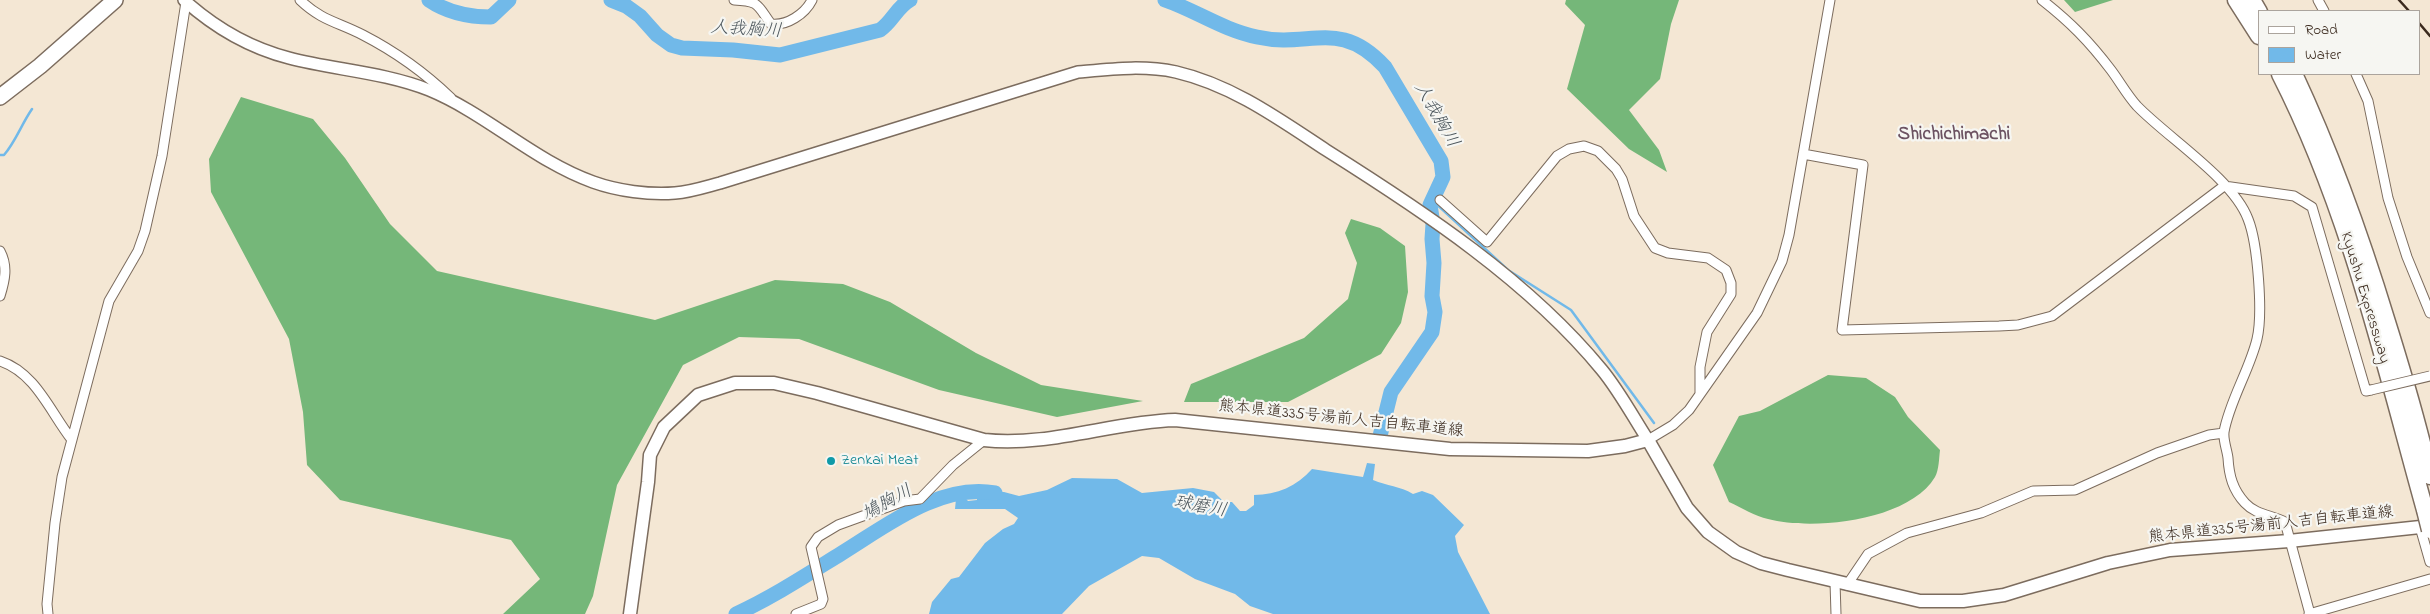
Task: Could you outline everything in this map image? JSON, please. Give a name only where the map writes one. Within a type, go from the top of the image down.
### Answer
[{"type":"highway","points":[[0,97],[115,0]]},
{"type":"highway","points":[[2236,0],[2258,34]]},
{"type":"highway","name":"Kyushu Expressway","points":[[2280,75],[2308,133],[2335,202],[2363,289],[2424,510],[2426,528]]},
{"type":"highway","name":"Kyushu Expressway","points":[[2294,75],[2320,129],[2346,196],[2419,426],[2430,476]]},
{"type":"main road","name":"熊本県道335号湯前人吉自転車道線","points":[[630,614],[650,455],[664,427],[698,395],[735,383],[774,383],[984,440],[1009,443],[1027,442],[1145,421],[1176,420],[1450,449],[1588,451],[1625,446],[1648,440],[1687,508],[1708,532],[1736,552],[1761,563],[1841,584],[1920,601],[1963,602],[2004,595],[2108,563],[2170,550],[2426,528]]},
{"type":"street","points":[[300,0],[330,22],[362,35],[413,65],[457,103]]},
{"type":"street","points":[[734,0],[751,1],[759,4],[771,24],[775,24],[797,18],[809,7],[812,0]]},
{"type":"street","points":[[48,614],[47,604],[55,523],[62,477],[110,301],[138,251],[145,232],[162,156],[185,1],[237,38],[262,49],[288,58],[380,75],[428,90],[457,103],[563,168],[594,182],[636,192],[676,193],[763,172],[1078,72],[1129,67],[1175,72],[1214,84],[1249,101],[1393,192],[1478,255],[1527,295],[1583,348],[1604,372],[1648,440],[1673,425],[1689,410],[1758,313],[1782,261],[1789,235],[1830,0]]},
{"type":"street","points":[[2042,0],[2073,24],[2137,105],[2183,145],[2236,198],[2249,221],[2260,315],[2257,339],[2224,433],[2233,486],[2246,504],[2259,514],[2275,517],[2285,522],[2309,614],[2430,579]]},
{"type":"street","points":[[2356,75],[2368,101],[2388,198],[2406,257],[2430,313]]},
{"type":"street","points":[[1440,200],[1486,242],[1557,156],[1569,149],[1584,146],[1598,151],[1616,169],[1622,179],[1634,216],[1655,248],[1668,253],[1708,258],[1726,270],[1731,284],[1731,294],[1707,332],[1700,367],[1700,393]]},
{"type":"street","points":[[1803,154],[1863,165],[1842,330],[2018,325],[2052,316],[2224,186],[2294,196],[2312,207],[2366,391],[2430,376]]},
{"type":"street","points":[[0,250],[4,259],[6,276],[0,296]]},
{"type":"street","points":[[0,361],[12,365],[36,386],[72,440]]},
{"type":"street","points":[[1836,614],[1841,584],[1868,554],[1907,533],[1981,513],[2033,491],[2075,490],[2157,453],[2209,435],[2224,433]]},
{"type":"street","points":[[796,614],[821,604],[823,599],[811,547],[818,537],[838,525],[904,501],[920,499],[953,465],[984,440]]},
{"type":"street","points":[[2426,528],[2430,562]]},
{"type":"green space","points":[[1566,0],[1679,0],[1671,24],[1660,79],[1629,110],[1659,150],[1667,172],[1629,149],[1567,89],[1585,25],[1565,4]]},
{"type":"green space","points":[[2064,0],[2113,0],[2075,12]]},
{"type":"green space","points":[[241,97],[313,119],[345,158],[390,224],[437,271],[655,320],[775,280],[843,284],[890,302],[976,353],[1041,385],[1143,401],[1057,417],[939,390],[799,339],[739,337],[683,365],[617,485],[593,596],[585,614],[503,614],[540,579],[511,540],[340,500],[307,465],[303,412],[289,339],[211,192],[209,159]]},
{"type":"green space","points":[[1351,219],[1380,228],[1405,246],[1408,292],[1401,323],[1381,354],[1288,402],[1184,402],[1191,384],[1304,338],[1348,299],[1357,263],[1345,233]]},
{"type":"green space","points":[[1828,375],[1866,378],[1895,397],[1908,417],[1940,450],[1935,477],[1922,492],[1904,504],[1882,513],[1833,523],[1809,524],[1768,519],[1729,502],[1713,465],[1739,416],[1760,411]]},
{"type":"water","name":"球磨川","points":[[1367,463],[1375,464],[1373,480],[1413,494],[1422,491],[1433,495],[1464,525],[1455,536],[1458,552],[1490,614],[1273,614],[1250,606],[1235,594],[1195,579],[1159,558],[1142,556],[1089,586],[1062,614],[929,614],[932,602],[951,579],[959,577],[985,543],[1003,529],[1014,524],[1018,518],[1005,509],[955,509],[957,489],[968,501],[977,500],[977,491],[1004,492],[1019,496],[1047,490],[1072,478],[1117,479],[1142,493],[1193,488],[1214,492],[1224,502],[1232,502],[1240,511],[1246,511],[1254,505],[1254,495],[1279,491],[1293,485],[1312,469],[1363,477]]},
{"type":"waterway","name":"人我胸川","points":[[429,0],[443,8],[458,13],[491,17],[509,0]]},
{"type":"waterway","name":"人我胸川","points":[[611,0],[626,6],[640,16],[657,35],[671,45],[682,48],[733,50],[780,55],[880,30],[910,0]]},
{"type":"waterway","name":"人我胸川","points":[[1165,0],[1233,30],[1257,37],[1276,40],[1324,38],[1353,43],[1368,52],[1385,67],[1441,161],[1443,177],[1430,205],[1433,224],[1434,263],[1432,296],[1435,312],[1432,332],[1391,392],[1380,436]]},
{"type":"waterway","points":[[0,155],[4,155],[8,150],[32,109]]},
{"type":"waterway","points":[[1432,200],[1508,270],[1571,310],[1654,423]]},
{"type":"waterway","name":"鳩胸川","points":[[736,614],[790,585],[914,509],[954,494],[974,492],[995,493]]},
{"type":"railway","points":[[2399,0],[2408,10]]},
{"type":"railway","points":[[2420,24],[2430,36]]},
{"type":"place","name":"Zenkai Meat","points":[[831,461]]},
{"type":"district","name":"Shichichimachi","points":[[1954,136]]}]
